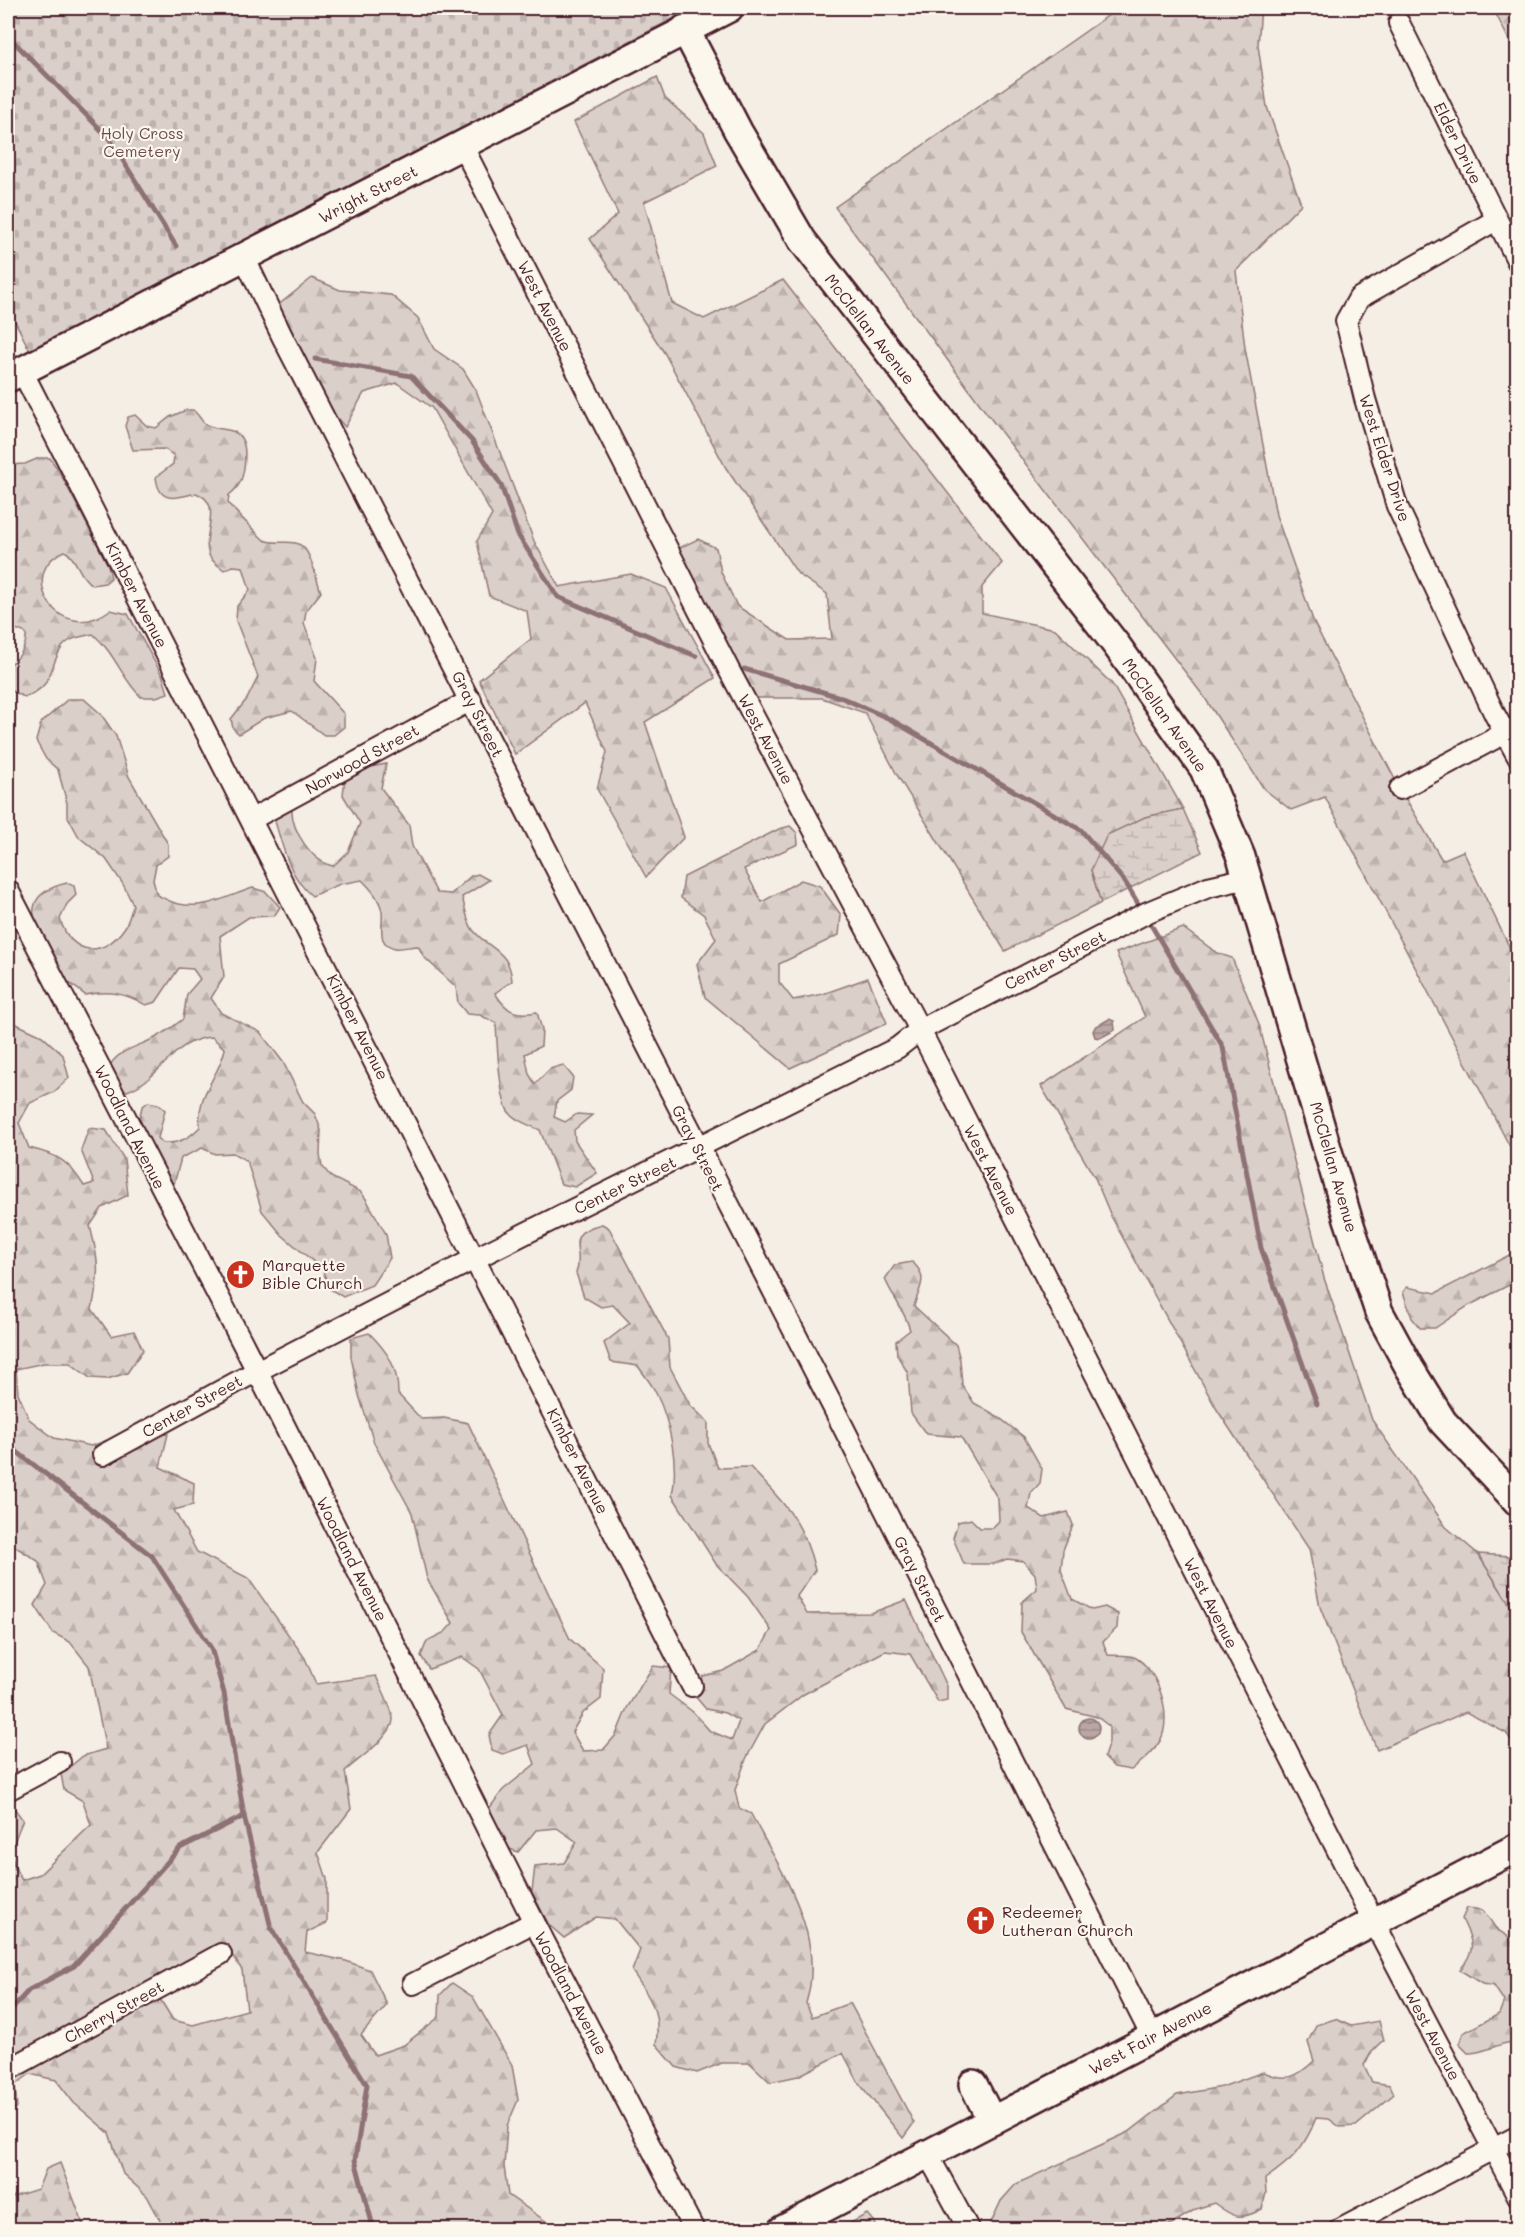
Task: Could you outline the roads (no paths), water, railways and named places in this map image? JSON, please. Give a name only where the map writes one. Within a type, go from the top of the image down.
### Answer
[{"type":"main road","name":"Wright Street","points":[[15,375],[729,8]]},
{"type":"main road","name":"McClellan Avenue","points":[[686,29],[738,131],[802,240],[1117,646],[1204,769],[1235,837],[1351,1228],[1379,1312],[1408,1367],[1443,1422],[1470,1454],[1518,1502]]},
{"type":"main road","name":"West Fair Avenue","points":[[782,2229],[1518,1847]]},
{"type":"main road","points":[[973,2084],[992,2121]]},
{"type":"street","name":"Elder Drive","points":[[1399,23],[1518,262]]},
{"type":"street","name":"West Avenue","points":[[462,145],[729,670],[920,1030],[1374,1922],[1518,2196]]},
{"type":"street","name":"West Elder Drive","points":[[1496,220],[1359,298],[1346,321],[1365,399],[1397,506],[1511,729],[1518,757]]},
{"type":"street","name":"Gray Street","points":[[244,257],[283,338],[471,700],[698,1149],[832,1405],[1152,2037]]},
{"type":"street","name":"Kimber Avenue","points":[[15,375],[252,819],[692,1686]]},
{"type":"street","name":"Norwood Street","points":[[252,819],[471,700]]},
{"type":"street","points":[[1400,789],[1511,729]]},
{"type":"street","name":"Center Street","points":[[103,1455],[257,1371],[476,1258],[897,1048],[920,1030],[1148,912],[1208,887],[1248,878]]},
{"type":"street","name":"Woodland Avenue","points":[[8,890],[257,1371],[534,1922],[694,2229]]},
{"type":"street","points":[[8,1790],[60,1762]]},
{"type":"street","points":[[413,1984],[534,1922]]},
{"type":"street","name":"Cherry Street","points":[[8,2070],[221,1954]]},
{"type":"street","points":[[1339,2229],[1518,2136]]},
{"type":"street","points":[[928,2155],[969,2229]]},
{"type":"waterway","points":[[8,36],[109,138],[176,246]]},
{"type":"waterway","points":[[315,359],[411,376],[472,441],[501,485],[518,535],[558,597],[696,656]]},
{"type":"waterway","points":[[744,669],[840,697],[890,719],[1081,830],[1125,882],[1142,910]]},
{"type":"waterway","points":[[1147,918],[1223,1047],[1261,1248],[1317,1404]]},
{"type":"waterway","points":[[8,1445],[152,1556],[211,1648],[224,1693],[244,1816],[271,1928],[367,2085],[355,2160],[374,2230]]},
{"type":"waterway","points":[[8,2013],[29,1990],[74,1966],[180,1848],[244,1816]]},
{"type":"place","name":"Marquette Bible Church","points":[[241,1274]]},
{"type":"place","name":"Redeemer Lutheran Church","points":[[981,1921]]},
{"type":"park label","name":"Holy Cross Cemetery","points":[[142,142]]}]
